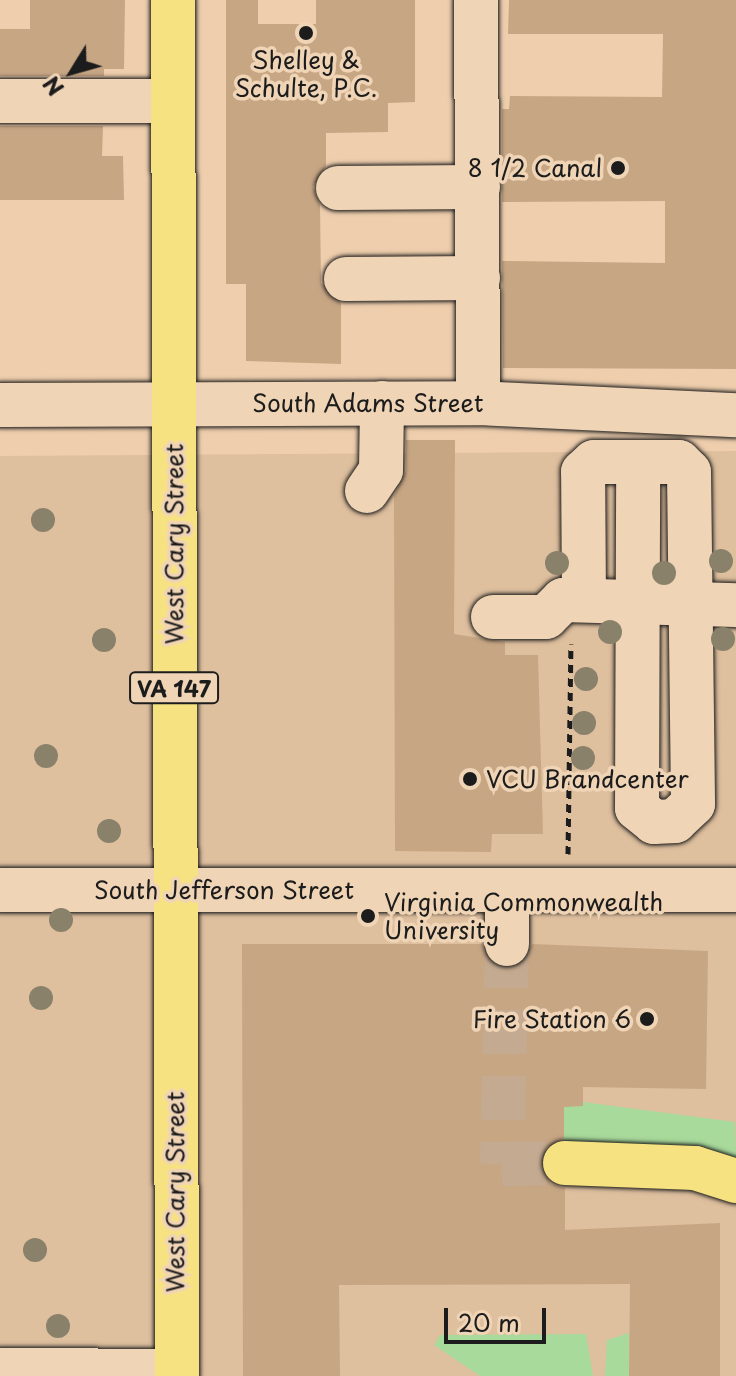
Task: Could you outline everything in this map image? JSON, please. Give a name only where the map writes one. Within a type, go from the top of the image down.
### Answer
[{"type":"main road","name":"West Cary Street","points":[[173,0],[177,1373]]},
{"type":"main road","points":[[565,1163],[695,1168],[736,1181]]},
{"type":"street","points":[[476,0],[478,403]]},
{"type":"street","points":[[0,101],[173,101]]},
{"type":"street","points":[[338,188],[478,187]]},
{"type":"street","points":[[346,279],[478,278]]},
{"type":"street","points":[[367,491],[381,470],[382,403]]},
{"type":"street","name":"South Adams Street","points":[[0,405],[478,403],[736,415]]},
{"type":"street","points":[[584,600],[583,472],[594,462],[638,462],[679,462],[689,472],[693,804],[675,821],[654,822],[637,808],[638,462]]},
{"type":"street","points":[[493,617],[546,617],[563,600],[736,605]]},
{"type":"street","name":"South Jefferson Street","points":[[0,890],[736,890]]},
{"type":"street","points":[[507,890],[507,944]]},
{"type":"street","points":[[0,1370],[177,1373]]},
{"type":"path","points":[[568,863],[571,643]]},
{"type":"shaded area","name":"Virginia Commonwealth University","points":[[736,451],[736,1376],[0,1376],[0,456]]},
{"type":"green space","points":[[583,1102],[735,1122],[736,1159],[672,1145],[564,1145],[564,1107]]},
{"type":"green space","points":[[629,1333],[629,1376],[605,1376],[607,1340]]},
{"type":"green space","points":[[586,1334],[593,1376],[480,1376],[434,1345],[440,1335]]},
{"type":"building","points":[[30,0],[125,0],[124,69],[104,69],[104,76],[0,76],[0,29],[30,29]]},
{"type":"building","points":[[226,0],[258,0],[258,24],[316,24],[316,0],[415,0],[415,102],[388,103],[388,132],[326,133],[326,166],[313,187],[320,205],[321,283],[341,303],[341,364],[246,361],[246,284],[226,284]]},
{"type":"building","name":"8 1/2 Canal","points":[[509,0],[736,0],[736,369],[503,368],[502,261],[665,263],[665,201],[502,202],[502,109],[509,109],[510,96],[662,97],[663,34],[508,34]]},
{"type":"building","points":[[0,126],[103,126],[102,156],[123,156],[124,200],[0,200]]},
{"type":"building","name":"VCU Brandcenter","points":[[406,440],[455,440],[454,634],[505,642],[505,655],[538,655],[543,834],[492,834],[491,852],[395,851],[394,496],[406,471]]},
{"type":"building","points":[[242,944],[482,944],[486,957],[506,969],[520,965],[532,944],[708,951],[706,1089],[583,1087],[583,1106],[564,1107],[564,1138],[544,1149],[540,1163],[551,1184],[565,1188],[565,1230],[720,1223],[720,1376],[629,1376],[630,1284],[339,1285],[340,1376],[243,1376]]},
{"type":"tunnel","points":[[507,944],[502,1164],[565,1163]]},
{"type":"place","name":"Shelley & Schulte, P.C.","points":[[306,33]]},
{"type":"place","name":"8 1/2 Canal","points":[[618,168]]},
{"type":"place","name":"VCU Brandcenter","points":[[470,779]]},
{"type":"place","name":"Virginia Commonwealth University","points":[[368,916]]},
{"type":"place","name":"Fire Station 6","points":[[647,1019]]}]
